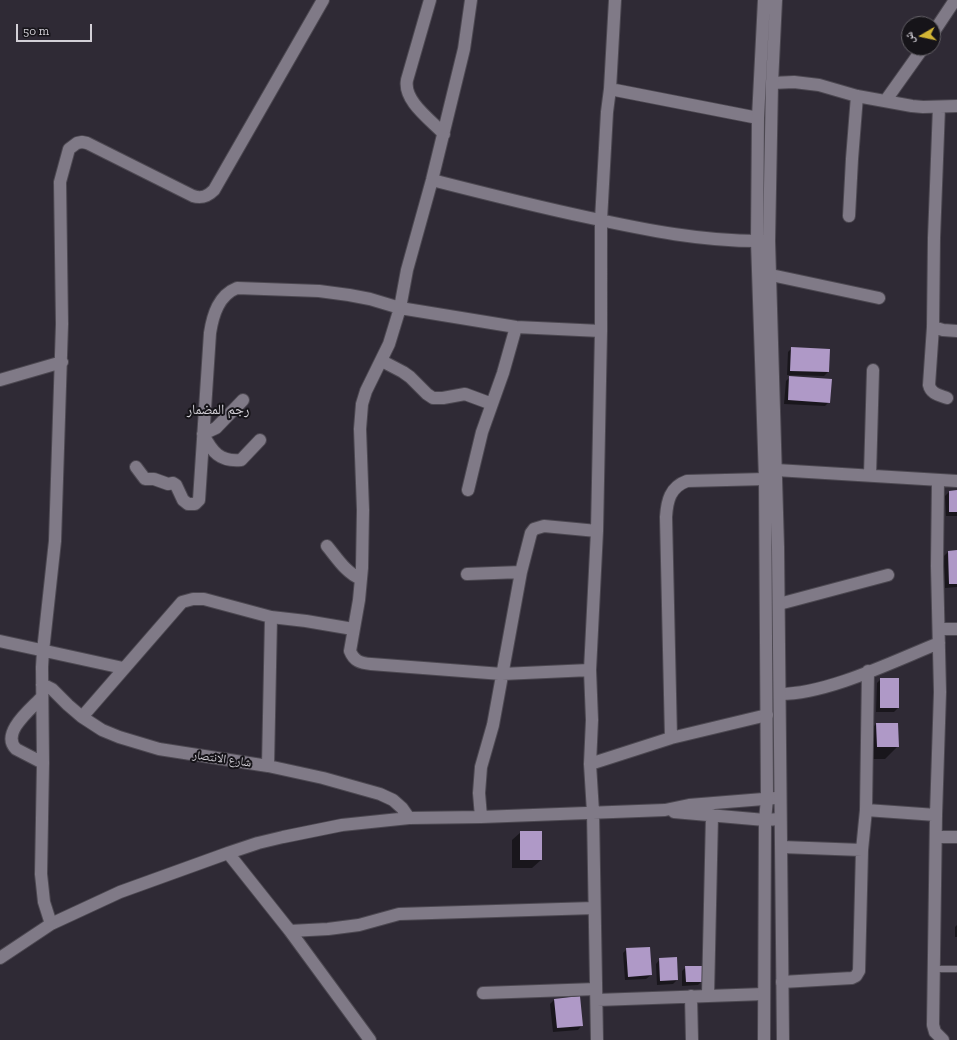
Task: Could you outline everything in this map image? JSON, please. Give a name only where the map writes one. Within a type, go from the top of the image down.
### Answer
[{"type":"street","points":[[51,924],[44,902],[40,874],[43,762],[42,691],[43,651],[55,541],[62,362],[60,182],[65,161],[69,149],[77,143],[87,143],[193,196],[202,197],[210,194],[214,190],[323,0]]},
{"type":"street","points":[[430,0],[406,85],[409,97],[444,134]]},
{"type":"street","points":[[471,0],[464,49],[444,134],[407,270],[400,308],[382,361],[366,391],[362,404],[360,415],[363,510],[361,579],[350,651],[353,657],[363,664],[502,674],[590,670]]},
{"type":"street","points":[[597,1040],[593,812],[590,764],[592,720],[590,670],[597,531],[601,331],[600,220],[606,112],[610,89],[616,0]]},
{"type":"street","points":[[764,0],[758,118],[757,241],[765,479],[767,799],[765,820],[764,1040]]},
{"type":"street","points":[[776,0],[772,83],[769,241],[779,604],[783,1040]]},
{"type":"street","points":[[941,21],[955,0]]},
{"type":"street","points":[[886,100],[917,56]]},
{"type":"street","points":[[772,83],[794,82],[819,85],[857,96],[886,100],[912,106],[957,106]]},
{"type":"street","points":[[610,89],[758,118]]},
{"type":"street","points":[[849,216],[857,96]]},
{"type":"street","points":[[939,107],[934,238],[933,327],[929,385],[930,390],[934,393],[947,398]]},
{"type":"street","points":[[432,180],[530,205],[646,230],[684,236],[769,241]]},
{"type":"street","points":[[771,275],[879,298]]},
{"type":"street","points":[[136,467],[145,479],[154,479],[165,484],[173,483],[176,485],[184,500],[188,504],[195,504],[200,500],[203,434],[212,319],[220,302],[231,291],[238,288],[319,291],[370,299],[400,308],[516,327],[601,331]]},
{"type":"street","points":[[468,490],[482,432],[516,327]]},
{"type":"street","points":[[933,327],[943,330],[957,331]]},
{"type":"street","points":[[382,361],[410,376],[422,390],[434,398],[465,394],[492,404]]},
{"type":"street","points":[[0,380],[62,362]]},
{"type":"street","points":[[870,475],[873,370]]},
{"type":"street","points":[[203,434],[216,428],[243,400]]},
{"type":"street","points":[[203,434],[215,452],[221,457],[231,461],[241,460],[260,440]]},
{"type":"street","points":[[776,470],[957,481]]},
{"type":"street","points":[[671,738],[666,517],[667,505],[671,492],[676,487],[687,481],[765,479]]},
{"type":"street","points":[[938,480],[937,566],[940,692],[936,815],[933,1025],[935,1032],[943,1040]]},
{"type":"street","points":[[481,817],[479,793],[481,767],[493,725],[521,572],[531,533],[534,529],[544,526],[597,531]]},
{"type":"street","points":[[327,546],[347,571],[353,576],[361,579]]},
{"type":"street","points":[[467,574],[521,572]]},
{"type":"street","points":[[779,604],[888,575]]},
{"type":"street","points":[[82,717],[182,602],[193,599],[204,599],[271,617],[353,629]]},
{"type":"street","points":[[268,766],[271,617]]},
{"type":"street","points":[[939,629],[957,629]]},
{"type":"street","points":[[0,641],[124,668]]},
{"type":"street","points":[[780,694],[793,694],[844,681],[939,643]]},
{"type":"street","points":[[782,982],[852,978],[856,976],[859,971],[862,850],[866,810],[868,671]]},
{"type":"street","name":"شارع الانتصار","points":[[42,691],[46,686],[52,689],[82,717],[102,730],[134,742],[159,749],[299,771],[380,794],[402,808],[409,818]]},
{"type":"street","points":[[42,691],[16,724],[10,736],[10,741],[16,749],[43,762]]},
{"type":"street","points":[[590,764],[671,738],[767,715]]},
{"type":"street","points":[[665,810],[689,805],[781,798]]},
{"type":"street","points":[[0,958],[51,924],[120,892],[264,841],[348,824],[409,818],[481,817],[665,810],[765,820],[780,819]]},
{"type":"street","points":[[866,810],[936,815]]},
{"type":"street","points":[[708,995],[712,815]]},
{"type":"street","points":[[936,837],[957,837]]},
{"type":"street","points":[[782,847],[862,850]]},
{"type":"street","points":[[228,853],[290,930],[370,1040]]},
{"type":"street","points":[[290,930],[328,929],[359,925],[399,914],[594,908]]},
{"type":"street","points":[[482,993],[691,996],[764,994]]},
{"type":"street","points":[[691,996],[692,1040]]},
{"type":"lane","points":[[933,968],[957,969]]},
{"type":"building","points":[[791,347],[830,349],[829,372],[790,371]]},
{"type":"building","points":[[789,376],[832,379],[830,403],[788,400]]},
{"type":"building","points":[[957,490],[957,512],[949,512],[949,491]]},
{"type":"building","points":[[957,550],[957,584],[949,584],[948,551]]},
{"type":"building","points":[[880,678],[899,678],[899,708],[880,708]]},
{"type":"building","points":[[876,723],[898,723],[899,747],[877,747]]},
{"type":"building","points":[[520,831],[542,831],[542,860],[520,860]]},
{"type":"building","points":[[650,947],[652,975],[628,977],[626,948]]},
{"type":"building","points":[[677,957],[678,980],[660,981],[659,958]]},
{"type":"building","points":[[685,966],[703,966],[703,982],[686,982]]},
{"type":"building","points":[[580,996],[583,1026],[557,1028],[554,999]]},
{"type":"district","name":"رجم المضمار","points":[[218,410]]}]
